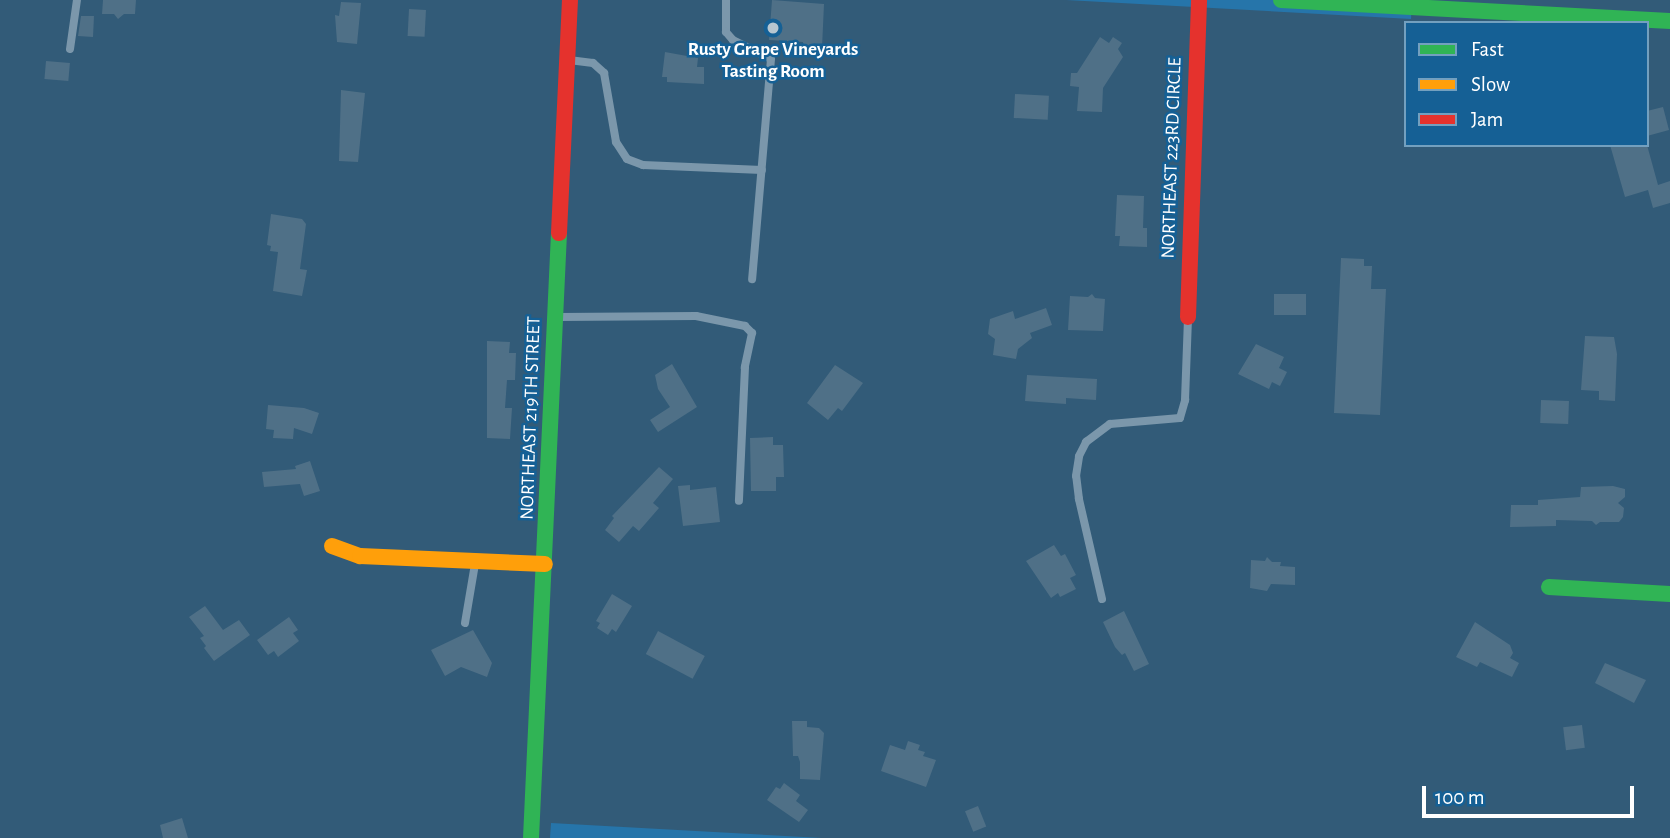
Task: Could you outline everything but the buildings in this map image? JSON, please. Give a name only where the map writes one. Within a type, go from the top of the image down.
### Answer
[{"type":"street","name":"NORTHEAST 219TH STREET","points":[[531,838],[570,0]]},
{"type":"street","name":"NORTHEAST 223RD CIRCLE","points":[[1188,317],[1199,0]]},
{"type":"street","points":[[1281,0],[1670,21]]},
{"type":"street","points":[[332,546],[360,556],[545,564]]},
{"type":"street","points":[[1549,587],[1670,594]]},
{"type":"lane","points":[[70,49],[77,0]]},
{"type":"lane","points":[[726,0],[726,32],[733,40],[771,59],[752,279]]},
{"type":"lane","points":[[567,60],[593,63],[604,73],[616,142],[627,159],[643,165],[762,170]]},
{"type":"lane","points":[[556,317],[696,316],[745,326],[751,333],[746,367],[739,501]]},
{"type":"lane","points":[[1102,599],[1079,499],[1076,476],[1079,456],[1086,442],[1110,424],[1180,418],[1185,400],[1188,317]]},
{"type":"lane","points":[[465,623],[475,561]]},
{"type":"shaded area","points":[[1066,0],[1412,0],[1411,19]]},
{"type":"shaded area","points":[[551,823],[822,838],[550,838]]},
{"type":"traffic: fast","points":[[1281,0],[1670,21]]},
{"type":"traffic: fast","points":[[531,838],[559,233]]},
{"type":"traffic: fast","points":[[1549,587],[1670,594]]},
{"type":"traffic: slow","points":[[332,546],[360,556],[545,564]]},
{"type":"traffic: jam","points":[[559,233],[570,0]]},
{"type":"traffic: jam","points":[[1188,317],[1199,0]]},
{"type":"place","name":"Rusty Grape Vineyards Tasting Room","points":[[773,28]]}]
